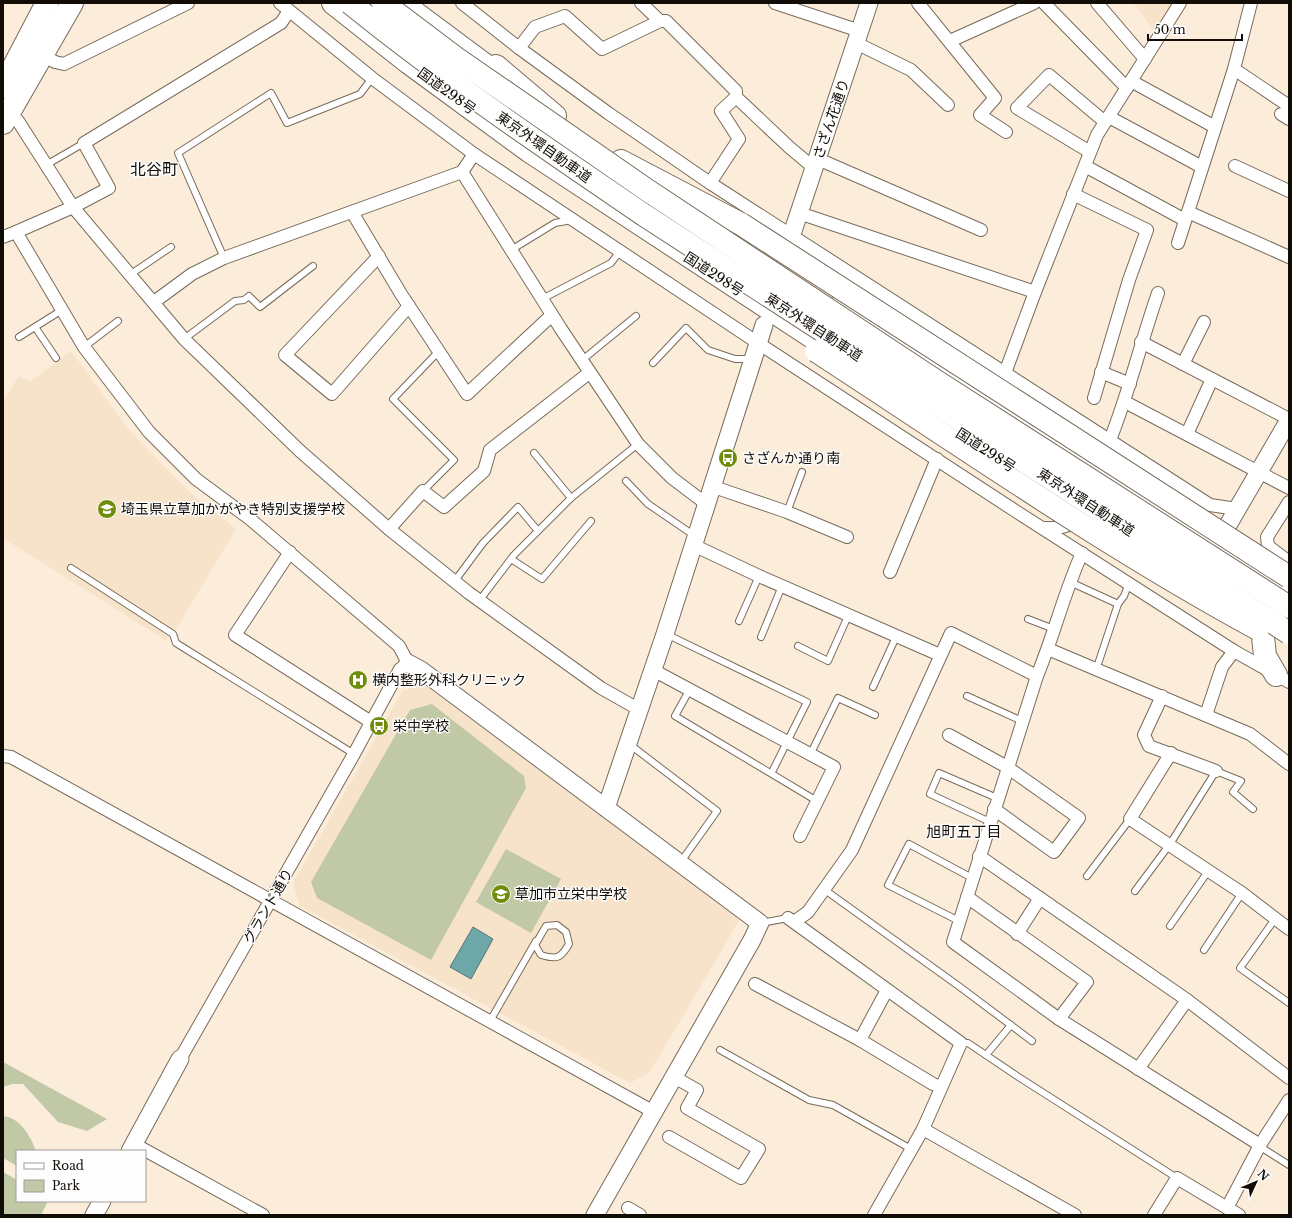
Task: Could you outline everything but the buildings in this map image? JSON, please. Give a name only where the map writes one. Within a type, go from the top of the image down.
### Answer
[{"type":"highway","points":[[3,86],[47,3]]},
{"type":"highway","points":[[6,118],[72,3]]},
{"type":"highway","points":[[321,3],[386,55],[455,106],[529,151]]},
{"type":"highway","name":"国道298号","points":[[333,3],[409,63],[529,151],[720,278],[1262,627],[1289,646]]},
{"type":"highway","name":"東京外環自動車道","points":[[350,3],[449,80],[539,144],[644,215],[1289,633]]},
{"type":"highway","name":"東京外環自動車道","points":[[383,3],[462,63],[647,190],[936,381],[1288,591]]},
{"type":"highway","points":[[402,3],[555,116],[621,161],[920,357],[1288,591]]},
{"type":"highway","points":[[414,3],[477,51],[555,116]]},
{"type":"highway","points":[[621,161],[740,224],[1288,591]]},
{"type":"highway","points":[[720,278],[816,351],[1121,549],[1197,596],[1289,646]]},
{"type":"highway","points":[[1262,627],[1266,656],[1282,678]]},
{"type":"street","points":[[42,55],[55,62],[64,64],[188,3]]},
{"type":"street","points":[[462,3],[519,48],[608,113],[790,240],[1005,373],[1210,505],[1237,509]]},
{"type":"street","points":[[641,3],[660,21]]},
{"type":"street","points":[[775,3],[858,37],[911,70],[948,105]]},
{"type":"street","name":"さざん花通り","points":[[790,240],[870,3]]},
{"type":"street","points":[[918,3],[995,98],[980,115],[1006,132]]},
{"type":"street","points":[[950,41],[1034,3]]},
{"type":"street","points":[[1044,3],[1129,84],[1215,127]]},
{"type":"street","points":[[1097,3],[1145,59]]},
{"type":"street","points":[[1005,373],[1035,292],[1097,135],[1180,3]]},
{"type":"street","points":[[1178,243],[1234,69],[1251,3]]},
{"type":"street","points":[[3,237],[73,207],[109,188],[84,143],[281,23],[284,7],[372,78],[474,154],[620,251],[756,351],[937,460],[1234,651],[1282,678]]},
{"type":"street","points":[[519,48],[535,28],[565,16],[602,49],[660,21],[666,21],[736,91],[736,97],[789,147],[816,164],[981,230]]},
{"type":"street","points":[[1234,69],[1286,113]]},
{"type":"street","points":[[1090,152],[1017,108],[1049,75],[1107,119],[1202,167]]},
{"type":"street","points":[[710,183],[739,139],[721,111],[736,97]]},
{"type":"street","points":[[6,118],[18,121],[73,207],[131,274],[184,339],[300,451],[454,582],[601,688],[640,710]]},
{"type":"street","points":[[154,302],[192,274],[224,258],[462,172],[474,154]]},
{"type":"street","points":[[1085,166],[1186,216],[1289,257]]},
{"type":"street","points":[[1235,166],[1289,191]]},
{"type":"street","points":[[462,172],[581,361],[638,444],[672,478],[706,503]]},
{"type":"street","points":[[1073,194],[1147,230],[1129,280],[1094,398]]},
{"type":"street","points":[[352,212],[409,306],[467,394],[552,315]]},
{"type":"street","points":[[799,213],[1035,292]]},
{"type":"street","points":[[16,232],[84,347],[149,432],[196,479],[250,519],[399,646],[408,663],[421,670],[760,923],[752,940],[595,1215]]},
{"type":"street","points":[[378,256],[285,355],[332,394],[409,306]]},
{"type":"street","points":[[1110,440],[1125,402],[1141,342],[1158,293]]},
{"type":"street","points":[[1183,364],[1204,322]]},
{"type":"street","points":[[606,808],[665,634],[711,486],[764,325]]},
{"type":"street","points":[[1141,342],[1289,420],[1192,583]]},
{"type":"street","points":[[1101,372],[1130,384]]},
{"type":"street","points":[[390,529],[423,491],[444,507],[484,471],[490,450],[590,373]]},
{"type":"street","points":[[1187,434],[1212,379]]},
{"type":"street","points":[[1125,402],[1289,488]]},
{"type":"street","points":[[890,572],[937,460]]},
{"type":"street","points":[[1143,462],[1152,505]]},
{"type":"street","points":[[711,486],[787,512],[847,537]]},
{"type":"street","points":[[1289,502],[1267,537],[1268,546],[1289,562]]},
{"type":"street","points":[[1044,528],[1058,528],[1092,518]]},
{"type":"street","points":[[694,540],[759,576],[940,655]]},
{"type":"street","points":[[290,552],[235,636],[371,722]]},
{"type":"street","points":[[1082,553],[1070,582],[1048,649],[1037,676],[952,942],[1059,1018],[1260,1146]]},
{"type":"street","points":[[875,1215],[923,1129],[961,1043],[791,920],[808,912],[852,850],[951,633],[1037,676]]},
{"type":"street","points":[[1048,649],[1250,734],[1289,764]]},
{"type":"street","points":[[1206,715],[1222,667],[1234,651]]},
{"type":"street","name":"グランド通り","points":[[132,1148],[180,1059],[354,754],[400,669],[408,663]]},
{"type":"street","points":[[653,670],[834,767],[800,836]]},
{"type":"street","points":[[1162,696],[1144,735],[1149,746],[1216,771]]},
{"type":"street","points":[[949,735],[1008,767],[1079,818],[1054,852],[996,804]]},
{"type":"street","points":[[1171,753],[1130,819],[1209,870],[1289,929]]},
{"type":"street","points":[[3,756],[11,757],[654,1112]]},
{"type":"street","points":[[979,856],[1187,1000],[1289,1078]]},
{"type":"street","points":[[966,897],[1087,982],[1059,1018]]},
{"type":"street","points":[[1017,934],[1040,898]]},
{"type":"street","points":[[756,984],[860,1040],[933,1084],[942,1087]]},
{"type":"street","points":[[860,1040],[887,990]]},
{"type":"street","points":[[1138,1069],[1187,1000]]},
{"type":"street","points":[[669,1137],[741,1178],[759,1149],[687,1108],[697,1090],[674,1077]]},
{"type":"street","points":[[1227,1208],[1260,1146],[1289,1100]]},
{"type":"street","points":[[923,1129],[1075,1215]]},
{"type":"street","points":[[146,1155],[263,1215]]},
{"type":"street","points":[[1154,1215],[1177,1178],[1239,1215]]},
{"type":"street","points":[[94,1215],[101,1202]]},
{"type":"street","points":[[628,1208],[640,1215]]},
{"type":"lane","points":[[224,258],[178,153],[271,93],[287,123],[360,94],[372,78]]},
{"type":"lane","points":[[46,166],[84,143]]},
{"type":"lane","points":[[511,250],[555,222],[574,220]]},
{"type":"lane","points":[[131,274],[171,248]]},
{"type":"lane","points":[[542,299],[611,263],[620,251]]},
{"type":"lane","points":[[184,339],[235,301],[244,300],[249,296],[260,307],[313,266]]},
{"type":"lane","points":[[18,337],[62,310]]},
{"type":"lane","points":[[581,361],[636,316]]},
{"type":"lane","points":[[84,347],[118,321]]},
{"type":"lane","points":[[35,327],[56,358]]},
{"type":"lane","points":[[653,363],[686,328],[708,350],[735,359],[756,351]]},
{"type":"lane","points":[[423,491],[454,460],[393,399],[439,352]]},
{"type":"lane","points":[[479,601],[511,559],[571,498],[638,444]]},
{"type":"lane","points":[[534,452],[571,498]]},
{"type":"lane","points":[[787,512],[802,472]]},
{"type":"lane","points":[[626,481],[648,504],[694,540]]},
{"type":"lane","points":[[454,582],[483,543],[518,507],[538,531]]},
{"type":"lane","points":[[511,559],[542,579],[591,521]]},
{"type":"lane","points":[[71,568],[173,634],[176,643],[354,754]]},
{"type":"lane","points":[[739,621],[759,576]]},
{"type":"lane","points":[[1070,582],[1118,604]]},
{"type":"lane","points":[[1096,670],[1118,604],[1124,596],[1129,583]]},
{"type":"lane","points":[[761,636],[782,586]]},
{"type":"lane","points":[[798,646],[828,661],[848,616]]},
{"type":"lane","points":[[1028,619],[1054,629]]},
{"type":"lane","points":[[665,634],[807,702],[772,772]]},
{"type":"lane","points":[[873,687],[896,637]]},
{"type":"lane","points":[[690,689],[675,716],[817,800]]},
{"type":"lane","points":[[967,696],[1022,721]]},
{"type":"lane","points":[[810,755],[838,698],[875,715]]},
{"type":"lane","points":[[628,743],[718,811],[680,863]]},
{"type":"lane","points":[[1135,891],[1170,844],[1216,771],[1241,781],[1233,792],[1252,809]]},
{"type":"lane","points":[[990,822],[930,794],[939,773],[996,804]]},
{"type":"lane","points":[[1087,876],[1130,819]]},
{"type":"lane","points":[[959,921],[888,884],[909,844],[972,878]]},
{"type":"lane","points":[[1170,926],[1209,870]]},
{"type":"lane","points":[[825,890],[1032,1041]]},
{"type":"lane","points":[[1204,950],[1242,893]]},
{"type":"lane","points":[[1275,919],[1240,968],[1289,1003]]},
{"type":"lane","points":[[760,923],[791,920]]},
{"type":"lane","points":[[490,1021],[540,935],[546,926],[557,925],[566,932],[569,944],[563,954],[552,959],[541,955],[535,945],[540,935]]},
{"type":"lane","points":[[986,1055],[1011,1025]]},
{"type":"lane","points":[[961,1043],[968,1043],[1177,1178]]},
{"type":"lane","points":[[720,1050],[809,1100],[833,1105],[911,1149]]},
{"type":"lane","points":[[1260,1146],[1289,1165]]},
{"type":"shaded area","points":[[1133,3],[1173,3],[1156,33]]},
{"type":"shaded area","name":"埼玉県立草加かがやき特別支援学校","points":[[71,351],[130,431],[187,490],[236,529],[173,634],[165,640],[3,538],[3,401],[19,376],[30,382]]},
{"type":"shaded area","name":"草加市立栄中学校","points":[[424,685],[740,919],[650,1072],[630,1083],[300,906],[293,883],[403,690]]},
{"type":"green space","points":[[432,704],[524,776],[526,788],[431,960],[317,898],[311,882],[410,710]]},
{"type":"green space","points":[[506,849],[561,879],[531,933],[476,902]]},
{"type":"green space","points":[[3,1062],[107,1119],[87,1131],[58,1122],[23,1084],[12,1084],[3,1087]]},
{"type":"green space","points":[[3,1116],[9,1117],[20,1124],[28,1134],[36,1150],[16,1150],[16,1165],[3,1158]]},
{"type":"green space","points":[[3,1172],[16,1179],[16,1202],[48,1202],[41,1215],[3,1215]]},
{"type":"water","points":[[473,927],[493,939],[471,979],[450,967]]},
{"type":"place","name":"さざんか通り南","points":[[728,458]]},
{"type":"place","name":"埼玉県立草加かがやき特別支援学校","points":[[107,509]]},
{"type":"place","name":"横内整形外科クリニック","points":[[358,680]]},
{"type":"place","name":"栄中学校","points":[[379,726]]},
{"type":"place","name":"草加市立栄中学校","points":[[501,894]]},
{"type":"district","name":"北谷町","points":[[154,169]]},
{"type":"district","name":"旭町五丁目","points":[[964,831]]}]
